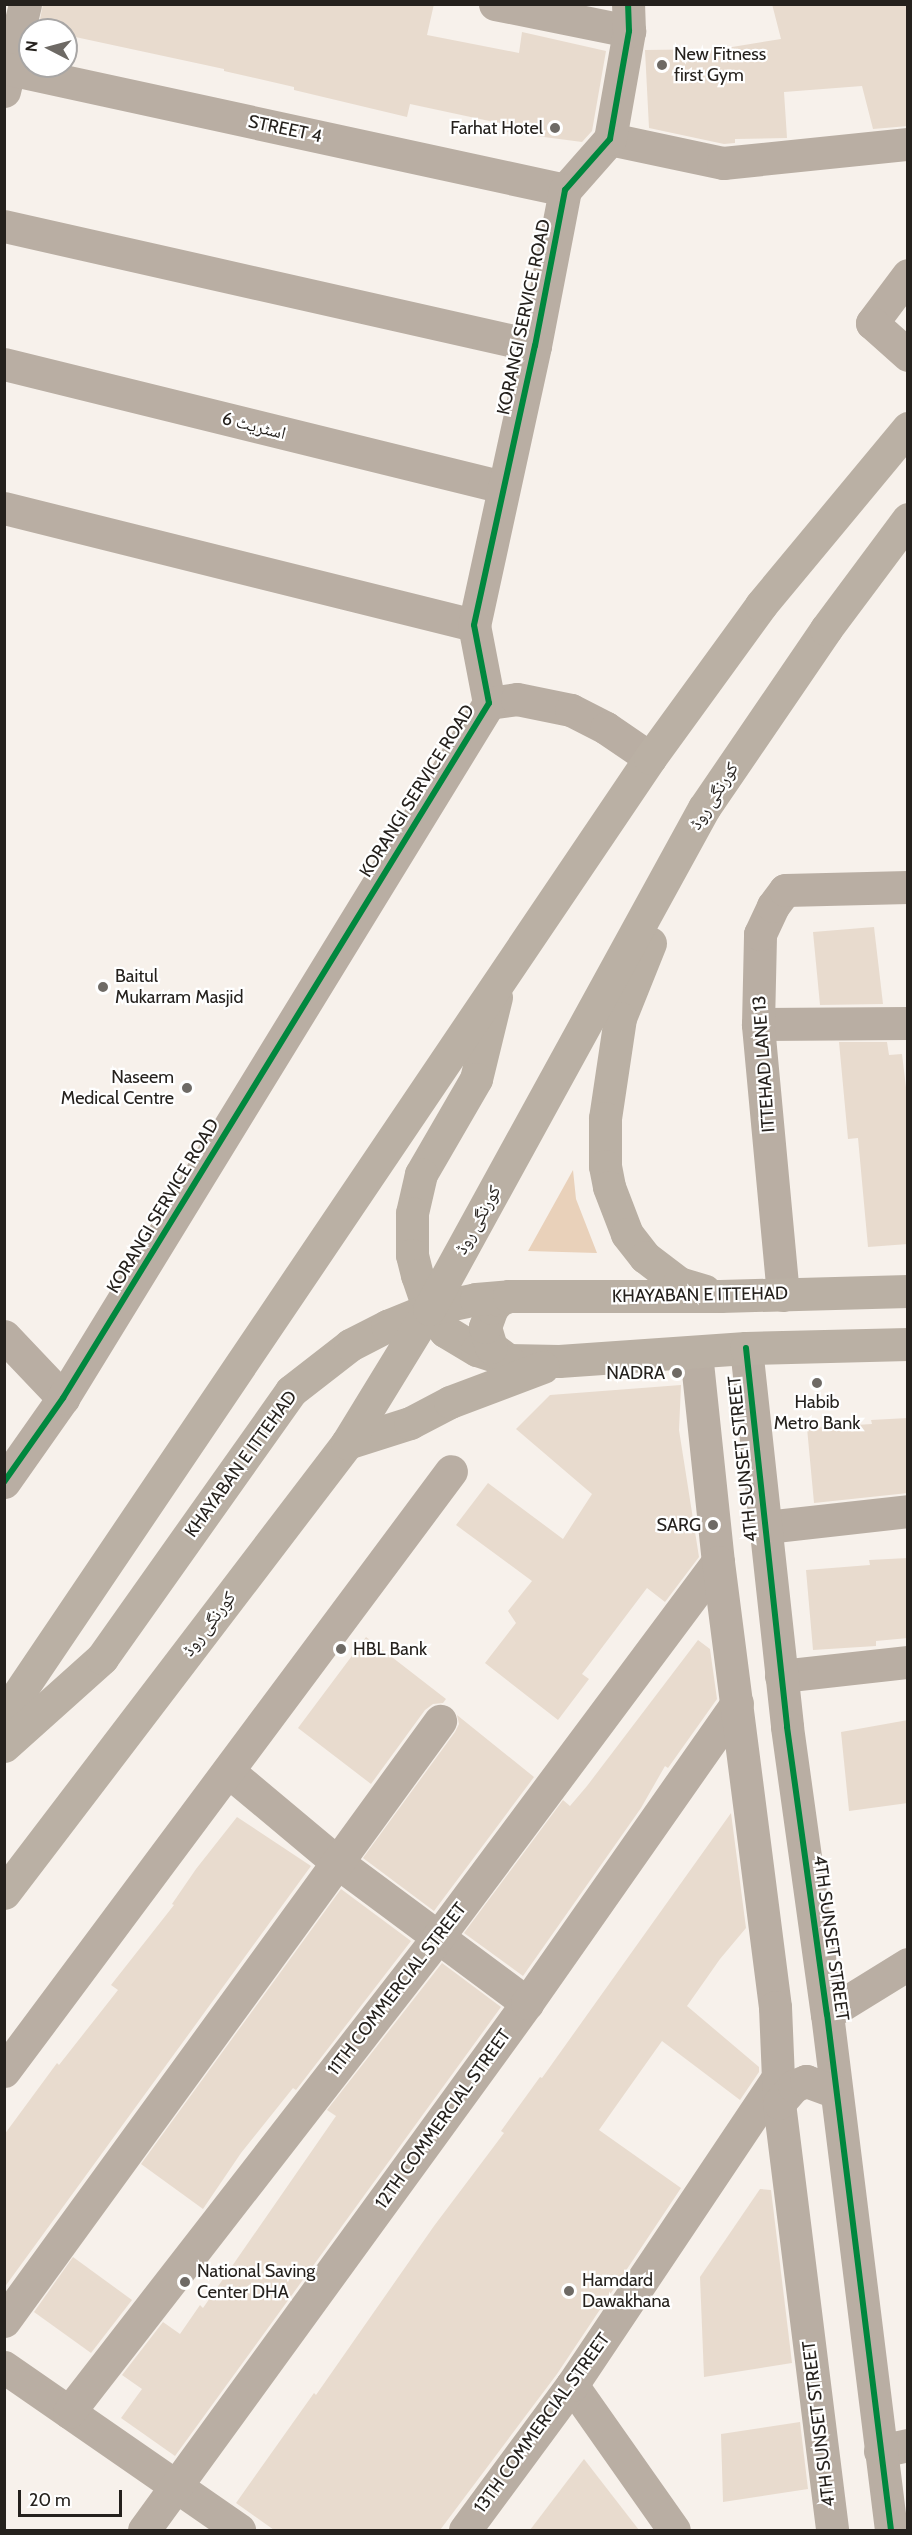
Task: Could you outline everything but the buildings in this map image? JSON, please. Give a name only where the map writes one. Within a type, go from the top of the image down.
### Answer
[{"type":"main road","points":[[4,1715],[650,758],[761,605],[908,428]]},
{"type":"main road","name":"کورنگی روڈ","points":[[4,1893],[347,1443],[429,1309],[704,808],[826,628],[908,519]]},
{"type":"main road","points":[[704,808],[620,1018],[605,1118],[604,1143],[609,1187],[627,1234],[645,1257],[679,1283],[720,1296]]},
{"type":"main road","points":[[502,975],[476,1079],[421,1174],[412,1213],[412,1255],[429,1309],[445,1331],[477,1350],[507,1360],[559,1361],[746,1348],[908,1344]]},
{"type":"main road","name":"KHAYABAN E ITTEHAD","points":[[4,1746],[102,1658],[291,1391],[350,1345],[429,1309],[476,1299],[509,1296],[720,1296],[908,1291]]},
{"type":"main road","points":[[507,1360],[491,1347],[485,1327],[492,1308],[509,1296]]},
{"type":"main road","points":[[347,1443],[410,1423],[450,1402],[559,1361]]},
{"type":"street","points":[[7,76],[25,4]]},
{"type":"street","points":[[495,4],[628,18],[610,139],[565,190]]},
{"type":"street","name":"STREET 4","points":[[7,76],[565,190]]},
{"type":"street","points":[[610,139],[723,163],[908,144]]},
{"type":"street","name":"KORANGI SERVICE ROAD","points":[[4,1482],[63,1398],[489,703],[474,625],[535,346],[565,190]]},
{"type":"street","points":[[4,226],[535,346]]},
{"type":"street","points":[[908,275],[872,322],[908,355]]},
{"type":"street","name":"اسٹریٹ 6","points":[[4,364],[503,488]]},
{"type":"street","points":[[4,508],[474,625]]},
{"type":"street","name":"KORANGI SERVICE ROAD","points":[[489,703],[517,699],[571,710],[606,728],[650,758]]},
{"type":"street","name":"ITTEHAD LANE 13","points":[[783,1294],[758,1024],[760,934],[773,906],[785,890],[908,887]]},
{"type":"street","points":[[758,1024],[908,1023]]},
{"type":"street","points":[[4,1336],[63,1398]]},
{"type":"street","name":"4TH SUNSET STREET","points":[[746,1348],[787,1727],[836,2092],[894,2448],[891,2530]]},
{"type":"street","name":"4TH SUNSET STREET","points":[[696,1353],[718,1562],[776,2007],[779,2089],[831,2530]]},
{"type":"street","points":[[4,2071],[451,1471]]},
{"type":"street","points":[[766,1527],[908,1511]]},
{"type":"street","name":"11TH COMMERCIAL STREET","points":[[69,2412],[438,1937],[718,1562]]},
{"type":"street","points":[[781,1676],[908,1662]]},
{"type":"street","points":[[738,1718],[787,1727]]},
{"type":"street","name":"12TH COMMERCIAL STREET","points":[[144,2530],[527,2003],[738,1718]]},
{"type":"street","points":[[4,2321],[440,1721]]},
{"type":"street","points":[[228,1771],[337,1862],[527,2003]]},
{"type":"street","points":[[776,2007],[788,2016],[803,2017],[908,1964]]},
{"type":"street","name":"13TH COMMERCIAL STREET","points":[[465,2530],[572,2385],[779,2089],[794,2086],[806,2080],[836,2092]]},
{"type":"street","points":[[4,2367],[174,2488],[239,2530]]},
{"type":"street","points":[[572,2385],[674,2530]]},
{"type":"shaded area","points":[[573,1170],[576,1199],[597,1253],[528,1251]]},
{"type":"cycle path","points":[[4,1482],[63,1398],[489,703],[474,625],[535,346],[565,190],[610,139],[629,31],[628,4]]},
{"type":"cycle path","points":[[746,1348],[787,1727],[827,2014],[891,2530]]},
{"type":"place","name":"New Fitness first Gym","points":[[662,65]]},
{"type":"place","name":"Farhat Hotel","points":[[555,128]]},
{"type":"place","name":"Baitul Mukarram Masjid","points":[[103,987]]},
{"type":"place","name":"Naseem Medical Centre","points":[[187,1088]]},
{"type":"place","name":"NADRA","points":[[677,1373]]},
{"type":"place","name":"Habib Metro Bank","points":[[817,1383]]},
{"type":"place","name":"SARG","points":[[713,1525]]},
{"type":"place","name":"HBL Bank","points":[[341,1649]]},
{"type":"place","name":"National Saving Center DHA","points":[[185,2282]]},
{"type":"place","name":"Hamdard Dawakhana","points":[[569,2291]]}]
